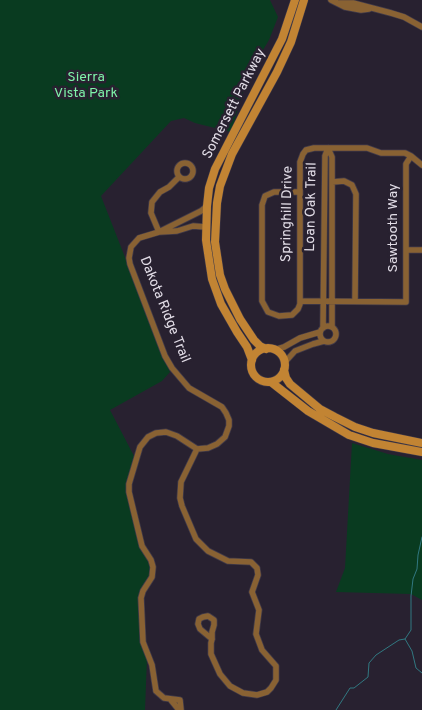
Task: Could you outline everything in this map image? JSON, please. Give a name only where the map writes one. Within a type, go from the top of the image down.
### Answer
[{"type":"main road","name":"Somersett Parkway","points":[[252,360],[247,347],[229,320],[215,290],[209,268],[206,206],[215,169],[282,40],[295,0]]},
{"type":"main road","points":[[295,27],[294,18],[299,0]]},
{"type":"main road","name":"Somersett Parkway","points":[[270,349],[254,340],[240,319],[222,282],[217,260],[217,203],[222,180],[232,154],[277,72],[291,42],[304,0]]},
{"type":"main road","points":[[422,442],[373,433],[339,420],[320,409],[300,393],[286,378],[281,354],[270,349],[257,353],[252,360],[251,366],[255,376],[260,380],[271,382],[308,411],[349,435],[373,443],[422,452]]},
{"type":"main road","points":[[271,382],[279,378],[284,366]]},
{"type":"street","points":[[335,1],[354,3],[371,9],[397,14],[422,27]]},
{"type":"street","points":[[328,148],[367,148],[381,154],[405,153],[422,165]]},
{"type":"street","name":"Loan Oak Trail","points":[[328,148],[332,157],[332,327]]},
{"type":"street","name":"Loan Oak Trail","points":[[322,330],[325,156],[328,148]]},
{"type":"street","name":"Springhill Drive","points":[[300,301],[300,162],[303,154],[310,149],[328,148]]},
{"type":"street","name":"Sawtooth Way","points":[[355,301],[406,302],[406,164],[411,156]]},
{"type":"street","points":[[159,232],[151,213],[152,202],[160,192],[180,177]]},
{"type":"street","points":[[300,192],[274,192],[265,196],[262,205],[262,301],[268,312],[279,316],[292,315],[298,308],[300,301],[355,301],[356,194],[352,185],[344,181],[332,182]]},
{"type":"street","name":"Dakota Ridge Trail","points":[[197,449],[208,448],[221,441],[228,432],[229,420],[222,407],[189,388],[172,368],[130,264],[129,252],[134,242],[139,238],[159,232],[201,211],[206,206]]},
{"type":"street","name":"Dakota Ridge Trail","points":[[159,232],[177,231],[193,226],[206,227]]},
{"type":"street","points":[[407,250],[422,250]]},
{"type":"street","points":[[270,349],[284,347],[328,326],[332,327],[336,333],[335,338],[331,342],[324,341],[295,351],[284,366]]},
{"type":"street","points":[[322,330],[321,338],[324,341]]},
{"type":"street","points":[[180,710],[180,700],[161,696],[156,691],[152,665],[143,642],[141,598],[152,577],[153,568],[151,560],[142,546],[129,492],[129,484],[140,447],[152,435],[161,432],[170,433],[197,449],[181,482],[180,498],[196,539],[208,552],[228,560],[251,562],[257,568],[258,575],[252,592],[259,610],[256,634],[262,650],[276,666],[276,680],[271,688],[267,692],[257,695],[243,693],[230,686],[220,674],[212,659],[210,649],[212,639]]},
{"type":"green space","name":"Sierra Vista Park","points":[[0,0],[270,0],[278,17],[269,40],[248,75],[231,132],[195,123],[184,118],[171,121],[101,196],[170,372],[162,381],[110,410],[134,456],[127,487],[152,569],[149,579],[140,591],[138,604],[141,642],[147,658],[145,710],[0,710]]},
{"type":"green space","points":[[352,443],[388,454],[422,460],[422,600],[411,594],[336,592],[345,568]]},
{"type":"waterway","points":[[422,537],[417,569],[413,579],[411,630],[405,639],[412,651],[416,668],[422,673]]},
{"type":"waterway","points":[[336,710],[350,688],[354,688],[368,677],[369,663],[376,655],[399,640],[405,639]]}]
